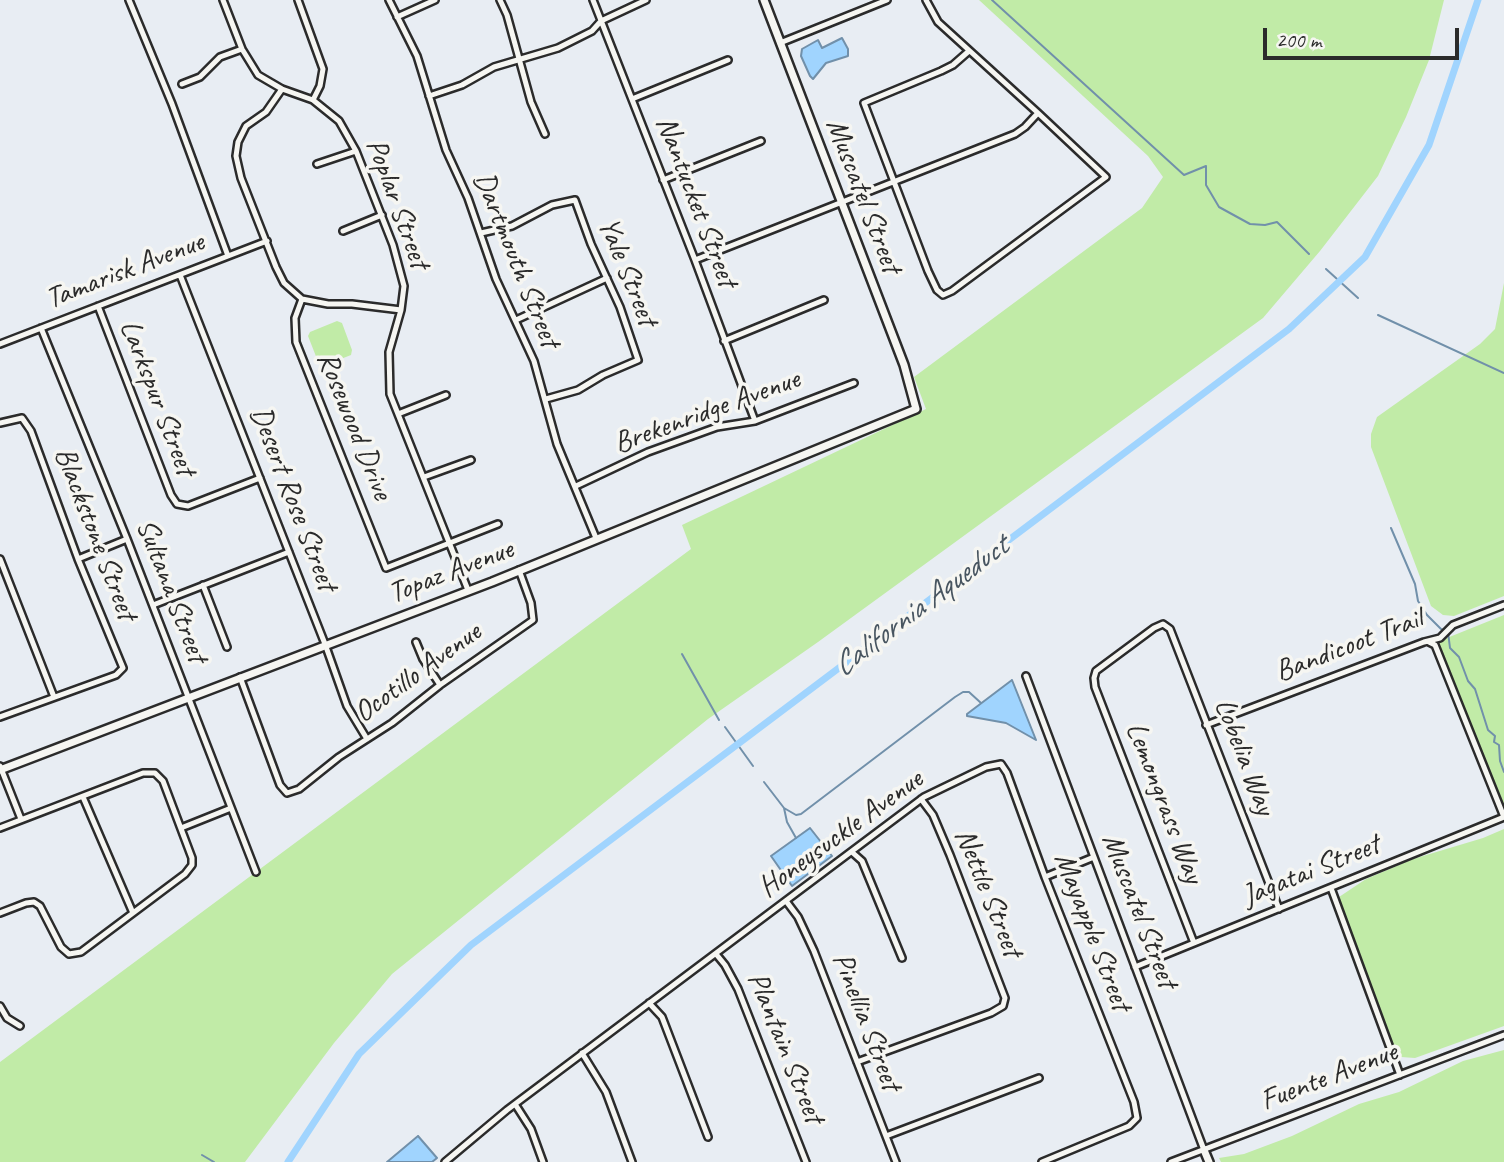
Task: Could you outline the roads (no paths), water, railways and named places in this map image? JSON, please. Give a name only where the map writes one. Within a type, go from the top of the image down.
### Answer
[{"type":"street","points":[[129,0],[172,104],[228,256]]},
{"type":"street","name":"Poplar Street","points":[[223,0],[242,49],[258,75],[282,89],[313,100],[339,121],[356,151],[393,245],[404,286],[401,310],[389,352],[390,394],[468,590]]},
{"type":"street","points":[[298,0],[323,69],[320,86],[313,100]]},
{"type":"street","name":"Dartmouth Street","points":[[389,0],[417,56],[446,150],[481,233],[496,279],[534,361],[557,444],[596,538]]},
{"type":"street","points":[[397,18],[435,0]]},
{"type":"street","points":[[500,0],[531,102],[545,134]]},
{"type":"street","name":"Nantucket Street","points":[[593,0],[755,421]]},
{"type":"street","points":[[429,96],[462,85],[494,67],[558,48],[592,31],[601,20],[646,0]]},
{"type":"street","name":"Muscatel Street","points":[[764,0],[904,365],[916,409]]},
{"type":"street","points":[[780,43],[887,0]]},
{"type":"street","points":[[926,0],[938,22],[1106,177],[943,295],[937,290],[864,103],[953,65],[969,51]]},
{"type":"street","points":[[182,84],[200,77],[220,57],[242,49]]},
{"type":"street","points":[[632,99],[728,60]]},
{"type":"street","points":[[282,89],[266,112],[246,126],[238,142],[236,156],[241,178],[284,283],[302,299],[401,310]]},
{"type":"street","points":[[695,260],[1015,134],[1038,113]]},
{"type":"street","points":[[663,180],[761,141]]},
{"type":"street","points":[[317,164],[356,151]]},
{"type":"street","name":"Yale Street","points":[[481,233],[512,226],[552,205],[575,200],[591,244],[620,307],[638,360],[603,375],[579,390],[545,399]]},
{"type":"street","points":[[343,230],[382,215]]},
{"type":"street","name":"Tamarisk Avenue","points":[[0,344],[267,241]]},
{"type":"street","name":"Desert Rose Street","points":[[180,275],[347,706],[367,739]]},
{"type":"street","points":[[516,320],[607,278]]},
{"type":"street","name":"Rosewood Drive","points":[[302,299],[295,318],[296,342],[386,568],[449,545]]},
{"type":"street","points":[[724,341],[824,300]]},
{"type":"street","name":"Larkspur Street","points":[[97,306],[171,495],[177,504],[188,506],[260,478]]},
{"type":"street","name":"Sultana Street","points":[[41,328],[127,539],[256,872]]},
{"type":"street","name":"Brekenridge Avenue","points":[[576,486],[648,452],[717,427],[755,421],[854,383]]},
{"type":"street","points":[[398,414],[446,395]]},
{"type":"street","name":"Topaz Avenue","points":[[0,768],[468,590],[916,409]]},
{"type":"street","name":"Blackstone Street","points":[[0,423],[22,418],[31,431],[78,559],[123,668],[116,675],[54,697]]},
{"type":"street","points":[[424,477],[471,460]]},
{"type":"street","points":[[449,545],[498,524]]},
{"type":"street","points":[[78,559],[127,539]]},
{"type":"street","points":[[153,605],[289,552]]},
{"type":"street","points":[[0,559],[54,697],[0,718]]},
{"type":"street","name":"Ocotillo Avenue","points":[[240,677],[280,785],[287,793],[299,789],[339,757],[392,723],[440,685],[533,620],[531,603],[519,570]]},
{"type":"street","points":[[203,585],[227,647]]},
{"type":"street","name":"Bandicoot Trail","points":[[1206,725],[1440,638],[1453,625],[1504,605]]},
{"type":"street","name":"Lobelia Way","points":[[1094,678],[1096,671],[1154,628],[1163,624],[1170,629],[1279,909]]},
{"type":"street","points":[[416,642],[423,659],[440,685]]},
{"type":"street","points":[[1429,642],[1435,645],[1504,817]]},
{"type":"street","name":"Muscatel Street","points":[[1026,676],[1209,1162]]},
{"type":"street","name":"Lemongrass Way","points":[[1094,678],[1095,687],[1194,943]]},
{"type":"street","name":"Honeysuckle Avenue","points":[[447,1161],[582,1052],[853,853],[921,799],[986,767],[1001,764]]},
{"type":"street","name":"Mayapple Street","points":[[1001,764],[1007,772],[1045,877],[1134,1101],[1137,1118],[1129,1126],[1042,1162]]},
{"type":"street","points":[[0,768],[21,819]]},
{"type":"street","points":[[0,828],[143,773],[155,773],[163,781],[192,865],[185,874],[80,952],[69,954],[61,947],[40,906],[34,902],[0,913]]},
{"type":"street","points":[[83,797],[133,913]]},
{"type":"street","name":"Nettle Street","points":[[857,1062],[991,1013],[1003,1006],[1005,998],[950,855],[933,815],[921,799]]},
{"type":"street","points":[[181,828],[231,808]]},
{"type":"street","name":"Jagatai Street","points":[[1135,967],[1504,817]]},
{"type":"street","points":[[853,853],[862,861],[902,958]]},
{"type":"street","points":[[1045,877],[1094,857]]},
{"type":"street","points":[[1331,888],[1400,1075]]},
{"type":"street","name":"Pinellia Street","points":[[786,901],[798,917],[814,951],[897,1162]]},
{"type":"street","name":"Plantain Street","points":[[716,954],[738,989],[806,1162]]},
{"type":"street","points":[[649,1003],[662,1017],[708,1137]]},
{"type":"street","points":[[0,1006],[7,1018],[20,1026]]},
{"type":"street","name":"Fuente Avenue","points":[[1171,1162],[1504,1035]]},
{"type":"street","points":[[582,1052],[606,1092],[632,1162]]},
{"type":"street","points":[[886,1136],[1039,1078]]},
{"type":"street","points":[[515,1104],[531,1129],[543,1162]]},
{"type":"water","points":[[842,38],[848,49],[848,56],[826,63],[813,79],[801,56],[802,49],[818,40],[822,48]]},
{"type":"water","points":[[1012,680],[1036,740],[1006,723],[967,716]]},
{"type":"water","points":[[810,828],[832,856],[792,886],[771,856]]},
{"type":"water","points":[[418,1136],[437,1158],[432,1162],[387,1162]]},
{"type":"waterway","points":[[992,0],[1184,175],[1206,166],[1206,185],[1219,207],[1250,224],[1265,225],[1277,222],[1309,254]]},
{"type":"waterway","name":"California Aqueduct","points":[[288,1162],[359,1054],[471,945],[1289,329],[1365,257],[1429,145],[1478,0]]},
{"type":"waterway","name":"California Aqueduct","points":[[1326,269],[1358,298]]},
{"type":"waterway","points":[[1378,315],[1504,373]]},
{"type":"waterway","points":[[1391,528],[1415,584],[1418,601],[1427,615],[1448,632],[1450,648],[1459,657],[1468,681],[1475,689],[1488,730],[1495,736],[1494,742],[1499,745],[1504,772]]},
{"type":"waterway","points":[[682,654],[719,720]]},
{"type":"waterway","points":[[764,782],[784,808],[796,815],[801,814],[963,692],[969,692],[981,703]]},
{"type":"waterway","name":"California Aqueduct","points":[[725,727],[753,766]]},
{"type":"waterway","points":[[784,808],[787,822],[796,838]]},
{"type":"waterway","points":[[202,1155],[214,1162]]}]
